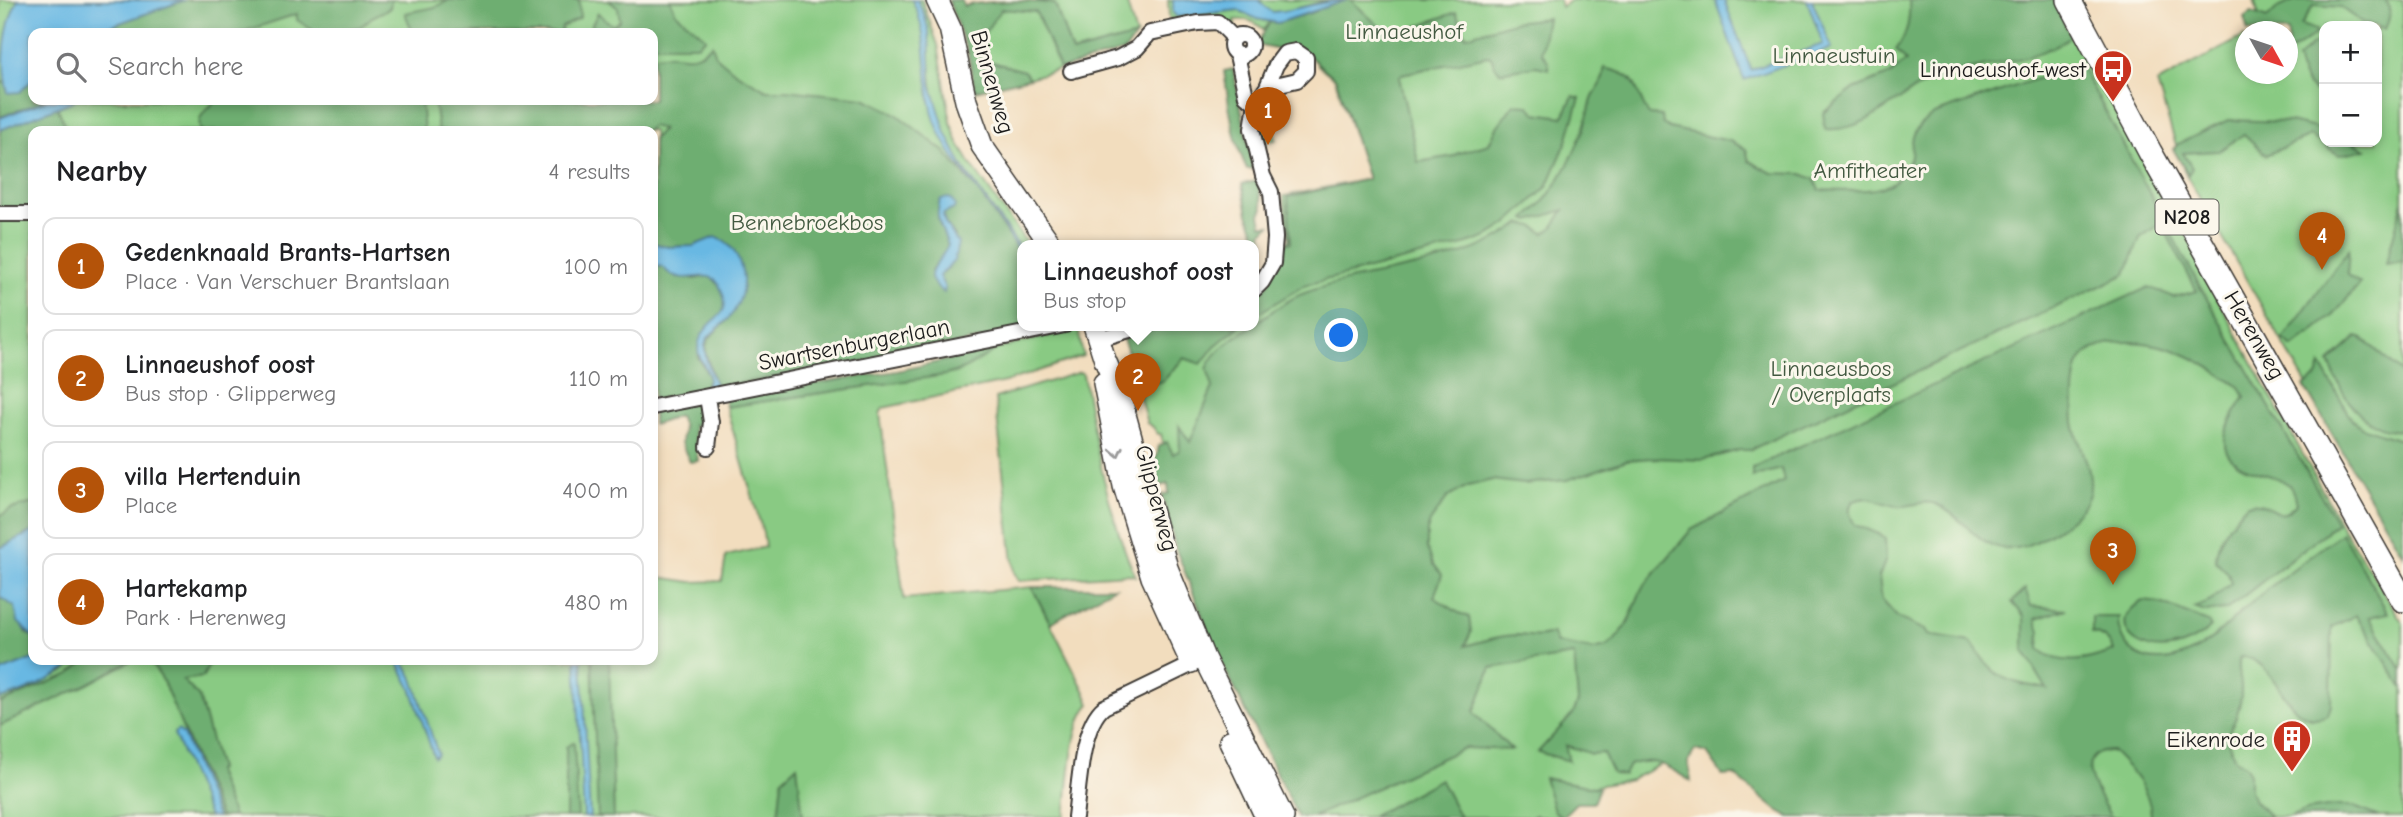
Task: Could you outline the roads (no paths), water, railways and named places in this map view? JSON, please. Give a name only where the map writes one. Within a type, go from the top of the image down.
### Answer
[{"type":"main road","name":"Herenweg","points":[[2069,0],[2106,71],[2403,600]]},
{"type":"street","name":"Binnenweg","points":[[937,0],[950,28],[966,101],[982,146],[1048,240]]},
{"type":"street","points":[[1071,71],[1118,58],[1137,48],[1150,33],[1198,23],[1218,22],[1234,38],[1242,35],[1251,44],[1248,52],[1237,55],[1246,96],[1256,103]]},
{"type":"street","points":[[1259,285],[1273,263],[1275,238],[1271,192],[1263,176],[1252,129],[1256,103],[1268,87]]},
{"type":"street","points":[[0,214],[28,214]]},
{"type":"street","name":"Swartsenburgerlaan","points":[[658,406],[1035,331]]},
{"type":"street","name":"Glipperweg","points":[[1096,332],[1122,404],[1167,568],[1198,661],[1276,816]]},
{"type":"street","points":[[707,397],[711,422],[708,447]]},
{"type":"street","points":[[1075,817],[1087,735],[1097,712],[1104,706],[1198,661]]},
{"type":"water","points":[[18,0],[185,0],[105,28],[28,28],[28,84],[20,92],[8,93],[4,71],[5,46]]},
{"type":"water","points":[[912,0],[917,0],[929,32],[931,84],[946,133],[963,167],[1017,244],[1017,249],[939,131],[931,106],[918,14]]},
{"type":"water","points":[[1173,0],[1258,0],[1272,12],[1347,0],[1278,23],[1257,19],[1238,10],[1177,17],[1173,13]]},
{"type":"water","points":[[1715,0],[1724,0],[1751,70],[1823,44],[1807,0],[1812,0],[1832,48],[1744,80]]},
{"type":"water","points":[[34,105],[63,105],[0,130],[0,118]]},
{"type":"water","points":[[950,198],[955,205],[954,209],[943,214],[945,223],[958,243],[954,261],[939,276],[945,288],[944,293],[936,286],[931,275],[948,245],[939,222],[938,211],[941,199]]},
{"type":"water","points":[[715,237],[724,241],[734,251],[743,280],[741,296],[734,311],[706,341],[705,355],[715,387],[706,389],[708,376],[698,345],[710,324],[723,310],[724,296],[714,279],[678,277],[658,266],[658,244],[668,247],[693,246]]},
{"type":"water","points":[[28,534],[28,632],[18,622],[15,607],[0,597],[0,548]]},
{"type":"water","points":[[28,661],[28,665],[72,665],[41,683],[0,699],[0,672]]},
{"type":"water","points":[[399,665],[405,665],[412,676],[438,754],[434,757],[411,688]]},
{"type":"water","points":[[576,665],[582,665],[590,817],[584,817]]},
{"type":"water","points":[[178,730],[183,734],[217,817],[209,817],[174,734]]},
{"type":"place","name":"Linnaeushof-west","points":[[2113,103]]},
{"type":"place","name":"Gedenknaald Brants-Hartsen","points":[[1268,145]]},
{"type":"place","name":"Hartekamp","points":[[2322,270]]},
{"type":"place","name":"Linnaeushof oost","points":[[1138,411]]},
{"type":"place","name":"villa Hertenduin","points":[[2113,585]]},
{"type":"place","name":"Eikenrode","points":[[2292,773]]},
{"type":"park label","name":"Linnaeushof","points":[[1404,31]]},
{"type":"park label","name":"Linnaeustuin","points":[[1834,55]]},
{"type":"park label","name":"Amfitheater","points":[[1870,170]]},
{"type":"park label","name":"Bennebroekbos","points":[[807,222]]},
{"type":"park label","name":"Linnaeusbos / Overplaats","points":[[1831,381]]}]
